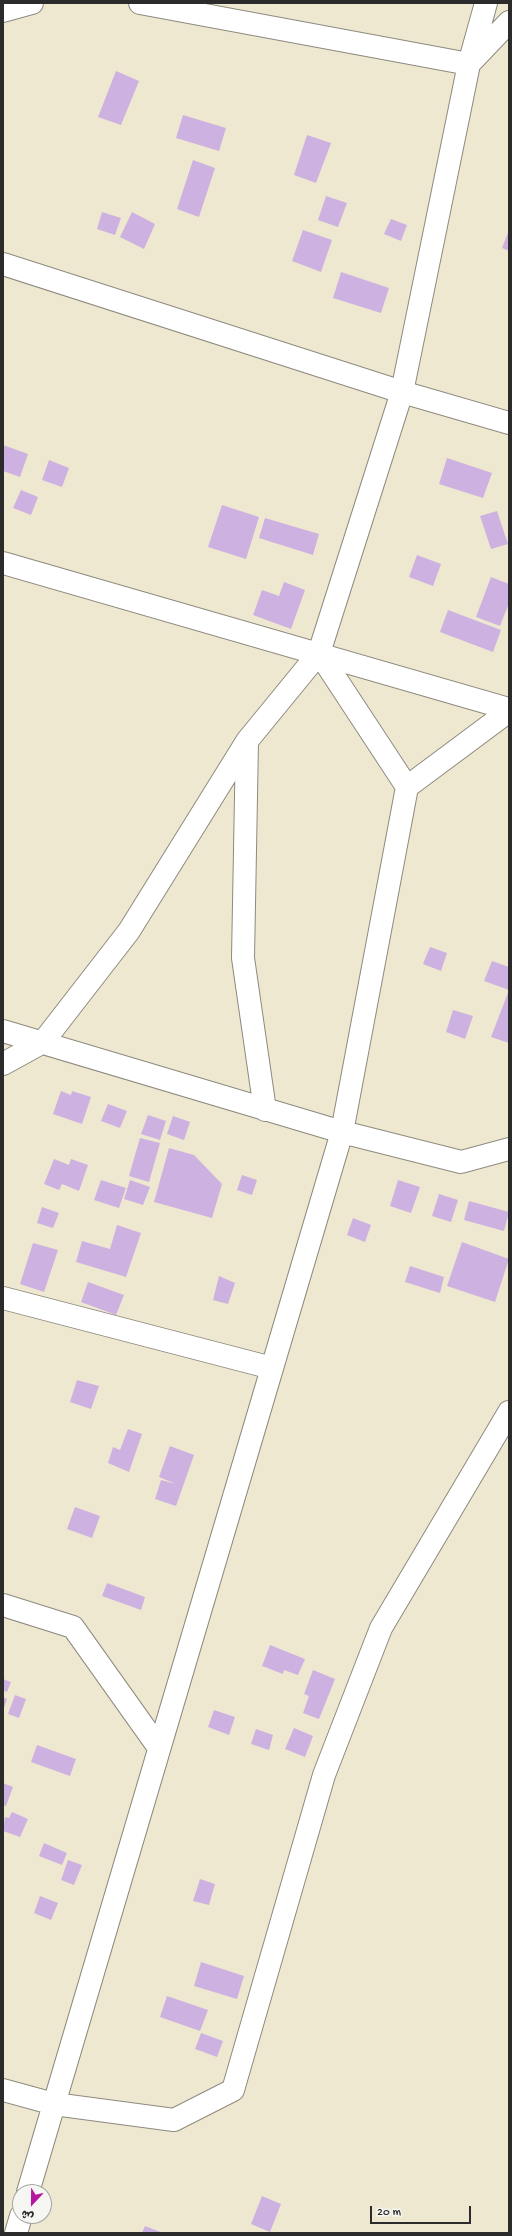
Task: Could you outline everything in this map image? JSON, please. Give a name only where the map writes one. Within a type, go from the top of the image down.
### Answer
[{"type":"street","points":[[3,11],[32,3]]},
{"type":"street","points":[[140,3],[469,64]]},
{"type":"street","points":[[3,1064],[43,1042],[129,932],[247,741],[319,653],[402,392],[469,64],[486,3]]},
{"type":"street","points":[[469,64],[509,22]]},
{"type":"street","points":[[3,264],[402,392],[509,423]]},
{"type":"street","points":[[3,563],[319,653],[509,710]]},
{"type":"street","points":[[319,653],[407,787]]},
{"type":"street","points":[[30,2184],[342,1132],[407,787],[509,710]]},
{"type":"street","points":[[247,741],[243,958],[265,1110]]},
{"type":"street","points":[[3,1031],[265,1110],[342,1132],[461,1162],[509,1149]]},
{"type":"street","points":[[3,1298],[272,1368]]},
{"type":"street","points":[[3,2090],[54,2104],[174,2120],[233,2090],[324,1775],[381,1628],[509,1412]]},
{"type":"street","points":[[3,1605],[73,1627],[159,1748]]},
{"type":"building","points":[[116,71],[139,81],[121,125],[98,117]]},
{"type":"building","points":[[183,115],[226,128],[219,151],[176,138]]},
{"type":"building","points":[[307,135],[331,143],[316,183],[294,175]]},
{"type":"building","points":[[193,160],[215,168],[199,217],[177,209]]},
{"type":"building","points":[[326,196],[347,203],[338,227],[318,220]]},
{"type":"building","points":[[102,212],[121,218],[115,235],[97,229]]},
{"type":"building","points":[[132,212],[155,224],[144,249],[120,237]]},
{"type":"building","points":[[391,219],[407,225],[401,241],[384,234]]},
{"type":"building","points":[[303,230],[332,240],[321,272],[292,261]]},
{"type":"building","points":[[509,230],[509,251],[502,248]]},
{"type":"building","points":[[341,272],[389,288],[381,313],[333,298]]},
{"type":"building","points":[[3,445],[28,454],[20,477],[3,471]]},
{"type":"building","points":[[447,458],[492,473],[483,498],[439,484]]},
{"type":"building","points":[[49,460],[69,468],[62,487],[42,480]]},
{"type":"building","points":[[21,490],[38,497],[31,515],[13,508]]},
{"type":"building","points":[[222,505],[259,517],[246,559],[208,547]]},
{"type":"building","points":[[497,511],[508,544],[491,549],[480,516]]},
{"type":"building","points":[[265,518],[319,534],[313,555],[259,538]]},
{"type":"building","points":[[417,555],[441,564],[433,586],[409,577]]},
{"type":"building","points":[[491,577],[509,584],[509,603],[500,626],[476,617]]},
{"type":"building","points":[[284,582],[305,590],[291,629],[253,615],[262,590],[279,596]]},
{"type":"building","points":[[448,610],[501,630],[493,652],[440,632]]},
{"type":"building","points":[[430,947],[447,953],[441,971],[423,964]]},
{"type":"building","points":[[492,961],[509,967],[509,990],[484,981]]},
{"type":"building","points":[[509,990],[509,1043],[491,1037]]},
{"type":"building","points":[[453,1010],[473,1016],[465,1039],[446,1032]]},
{"type":"building","points":[[61,1091],[71,1095],[72,1091],[91,1097],[82,1124],[53,1114]]},
{"type":"building","points":[[108,1104],[127,1111],[120,1128],[101,1121]]},
{"type":"building","points":[[148,1115],[166,1121],[160,1140],[141,1134]]},
{"type":"building","points":[[173,1116],[190,1122],[184,1140],[167,1134]]},
{"type":"building","points":[[140,1138],[160,1143],[149,1182],[129,1176]]},
{"type":"building","points":[[169,1148],[194,1155],[222,1184],[212,1218],[154,1202]]},
{"type":"building","points":[[54,1159],[69,1165],[71,1159],[88,1165],[79,1191],[62,1184],[59,1190],[44,1184]]},
{"type":"building","points":[[242,1175],[257,1180],[252,1195],[237,1190]]},
{"type":"building","points":[[101,1180],[126,1188],[119,1208],[94,1200]]},
{"type":"building","points":[[130,1180],[150,1187],[143,1205],[124,1199]]},
{"type":"building","points":[[398,1180],[420,1187],[411,1213],[390,1206]]},
{"type":"building","points":[[439,1194],[458,1200],[451,1222],[432,1216]]},
{"type":"building","points":[[469,1201],[509,1212],[504,1231],[464,1220]]},
{"type":"building","points":[[42,1207],[59,1213],[53,1228],[37,1223]]},
{"type":"building","points":[[353,1218],[371,1225],[365,1242],[347,1235]]},
{"type":"building","points":[[117,1225],[141,1233],[126,1277],[76,1262],[82,1241],[110,1249]]},
{"type":"building","points":[[462,1242],[509,1259],[495,1302],[447,1286]]},
{"type":"building","points":[[33,1243],[58,1250],[44,1292],[20,1284]]},
{"type":"building","points":[[410,1266],[444,1277],[440,1293],[405,1282]]},
{"type":"building","points":[[219,1276],[235,1283],[228,1304],[213,1300]]},
{"type":"building","points":[[88,1282],[124,1295],[116,1315],[81,1302]]},
{"type":"building","points":[[77,1380],[99,1386],[91,1409],[70,1402]]},
{"type":"building","points":[[128,1429],[142,1434],[129,1472],[108,1463],[113,1447],[120,1450]]},
{"type":"building","points":[[170,1446],[194,1455],[176,1506],[155,1499],[161,1480],[176,1484],[159,1477]]},
{"type":"building","points":[[75,1507],[100,1516],[92,1538],[67,1529]]},
{"type":"building","points":[[107,1583],[145,1597],[141,1610],[102,1596]]},
{"type":"building","points":[[270,1645],[305,1659],[298,1675],[284,1670],[283,1674],[262,1666]]},
{"type":"building","points":[[313,1670],[335,1679],[319,1719],[303,1713],[309,1696],[304,1694]]},
{"type":"building","points":[[3,1679],[11,1682],[7,1692],[3,1690]]},
{"type":"building","points":[[15,1695],[26,1699],[19,1718],[8,1714]]},
{"type":"building","points":[[3,1697],[7,1699],[3,1711]]},
{"type":"building","points":[[214,1710],[235,1717],[229,1735],[208,1727]]},
{"type":"building","points":[[294,1728],[313,1736],[305,1757],[285,1749]]},
{"type":"building","points":[[256,1729],[273,1735],[269,1750],[251,1744]]},
{"type":"building","points":[[37,1745],[76,1759],[70,1776],[31,1762]]},
{"type":"building","points":[[3,1783],[13,1787],[6,1806],[3,1805]]},
{"type":"building","points":[[12,1812],[28,1819],[20,1837],[3,1831],[5,1817],[9,1818]]},
{"type":"building","points":[[44,1843],[67,1853],[62,1865],[39,1856]]},
{"type":"building","points":[[68,1860],[82,1865],[74,1885],[61,1880]]},
{"type":"building","points":[[200,1879],[215,1884],[209,1905],[193,1901]]},
{"type":"building","points":[[40,1896],[58,1903],[51,1920],[34,1913]]},
{"type":"building","points":[[201,1962],[244,1976],[237,1999],[194,1986]]},
{"type":"building","points":[[167,1996],[208,2010],[200,2031],[160,2017]]},
{"type":"building","points":[[201,2033],[223,2041],[217,2057],[195,2049]]},
{"type":"building","points":[[262,2196],[281,2204],[270,2232],[251,2224]]},
{"type":"building","points":[[145,2226],[163,2233],[142,2233]]}]
